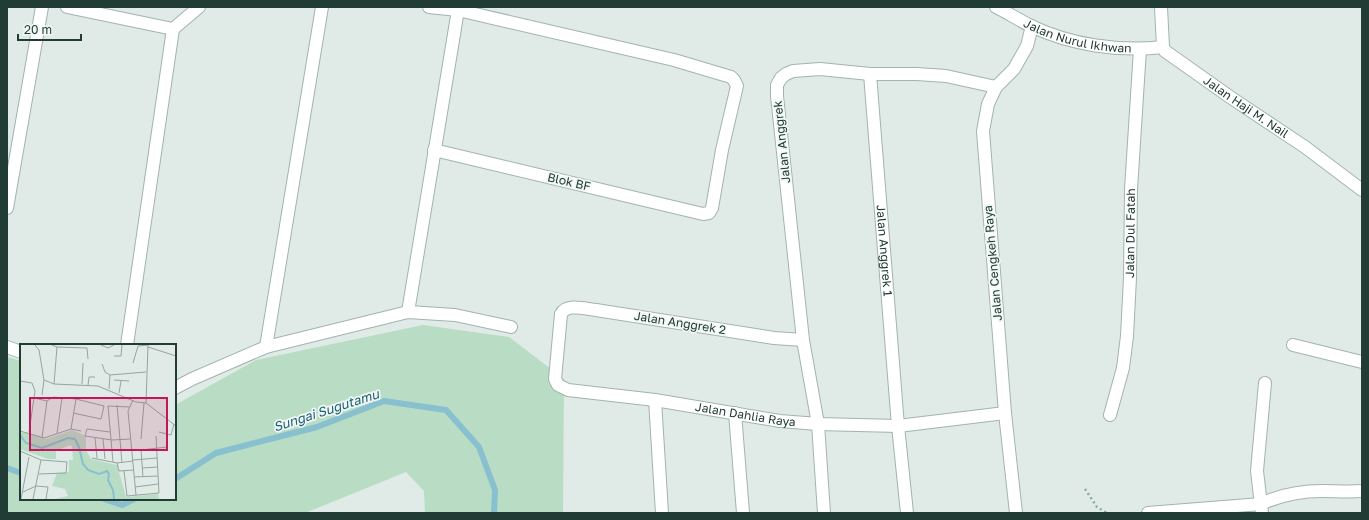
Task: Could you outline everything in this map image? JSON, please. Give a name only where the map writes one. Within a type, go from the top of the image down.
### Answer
[{"type":"street","points":[[7,208],[42,7]]},
{"type":"street","points":[[67,7],[173,29]]},
{"type":"street","points":[[127,344],[173,29],[198,7]]},
{"type":"street","points":[[266,347],[322,7]]},
{"type":"street","points":[[408,312],[458,10],[429,7]]},
{"type":"street","name":"Jalan Nurul Ikhwan","points":[[996,7],[1032,26],[1066,39],[1096,45],[1140,49],[1163,47]]},
{"type":"street","points":[[1161,7],[1163,47]]},
{"type":"street","name":"Blok BF","points":[[434,150],[703,214],[708,213],[712,208],[722,150],[737,86],[731,77],[674,60],[458,10]]},
{"type":"street","name":"Jalan Cengkeh Raya","points":[[1016,513],[1005,413],[983,131],[988,104],[996,87],[1014,69],[1027,46],[1032,26]]},
{"type":"street","name":"Jalan Haji M. Nail","points":[[1163,47],[1165,51],[1181,63],[1305,147],[1362,190]]},
{"type":"street","name":"Jalan Dul Fatah","points":[[1110,415],[1124,368],[1127,336],[1130,278],[1131,190],[1140,49]]},
{"type":"street","name":"Jalan Anggrek","points":[[824,513],[818,424],[803,340],[777,85],[781,78],[793,71],[820,69],[870,74],[916,74],[946,76],[996,87]]},
{"type":"street","name":"Jalan Anggrek 1","points":[[870,74],[906,513]]},
{"type":"street","name":"Jalan Anggrek 2","points":[[561,314],[569,307],[774,338],[803,340]]},
{"type":"street","points":[[176,388],[266,347],[408,312],[454,315],[511,327]]},
{"type":"street","name":"Jalan Dahlia Raya","points":[[561,314],[554,379],[558,385],[568,390],[654,400],[780,420],[818,424],[898,426],[1005,413]]},
{"type":"street","points":[[1293,345],[1362,362]]},
{"type":"street","points":[[7,347],[20,352]]},
{"type":"street","points":[[1262,508],[1257,471],[1265,383]]},
{"type":"street","points":[[654,400],[662,513]]},
{"type":"street","points":[[735,413],[743,513]]},
{"type":"street","points":[[1148,513],[1262,508],[1274,497],[1320,491],[1362,491]]},
{"type":"path","points":[[1085,489],[1097,507],[1107,513]]},
{"type":"green space","points":[[423,325],[509,337],[564,379],[563,513],[425,513],[424,491],[406,472],[305,513],[7,513],[7,357],[20,361],[20,500],[176,500],[176,404],[256,360]]},
{"type":"waterway","name":"Sungai Sugutamu","points":[[176,478],[216,453],[317,427],[384,401],[446,410],[479,447],[495,490],[494,513]]},
{"type":"waterway","name":"Sungai Sugutamu","points":[[7,468],[20,473]]},
{"type":"waterway","name":"Sungai Sugutamu","points":[[107,500],[122,505],[132,500]]}]
